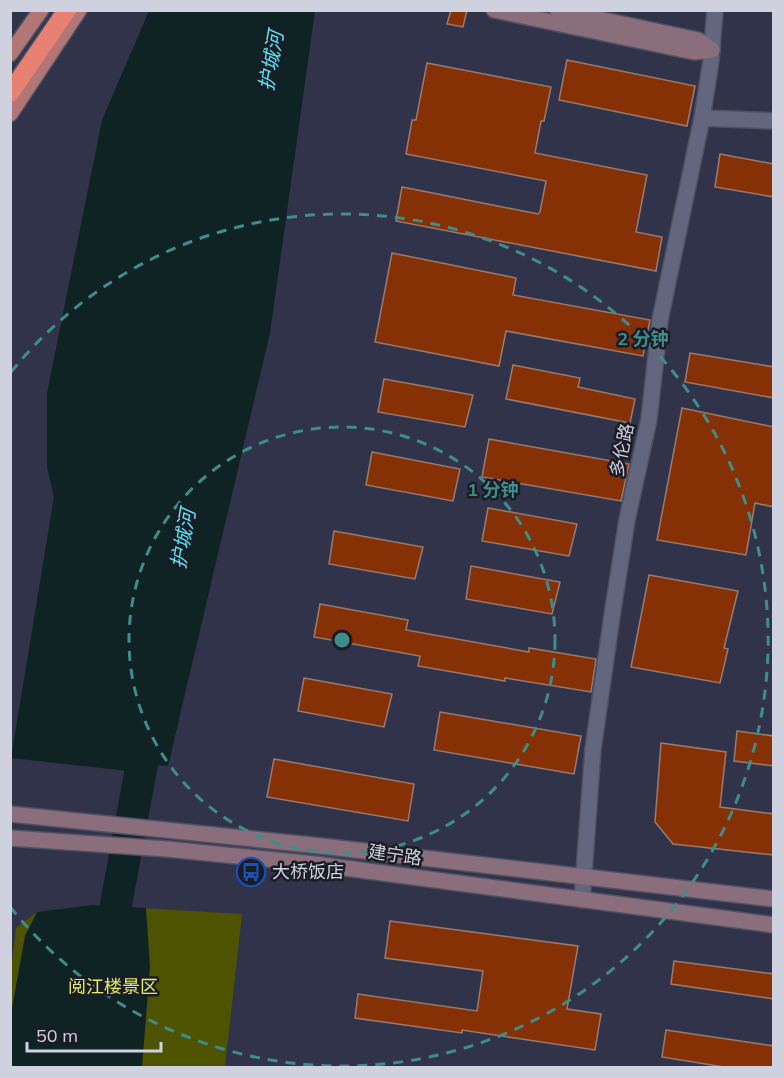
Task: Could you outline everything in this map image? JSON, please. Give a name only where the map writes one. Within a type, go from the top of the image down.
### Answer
[{"type":"highway","points":[[10,71],[53,10]]},
{"type":"highway","points":[[10,93],[67,10]]},
{"type":"main road","points":[[10,54],[42,10]]},
{"type":"main road","points":[[10,114],[79,10]]},
{"type":"main road","points":[[494,10],[694,52],[712,50]]},
{"type":"main road","points":[[557,10],[698,40],[712,50]]},
{"type":"main road","name":"建宁路","points":[[10,814],[774,899]]},
{"type":"main road","name":"建宁路","points":[[13,838],[167,849],[315,864],[774,925]]},
{"type":"street","name":"多伦路","points":[[582,900],[592,749],[627,520],[649,419],[660,320],[702,118],[712,50],[715,10]]},
{"type":"street","points":[[702,118],[774,121]]},
{"type":"green space","name":"阅江楼景区","points":[[92,905],[242,914],[225,1067],[11,1068],[10,978],[16,928],[37,912]]},
{"type":"water","points":[[149,11],[315,11],[270,333],[168,766],[148,765],[146,773],[11,758],[54,497],[47,467],[47,393],[102,120]]},
{"type":"water","points":[[92,905],[146,908],[150,967],[142,1067],[11,1067],[12,1008],[25,936],[37,912]]},
{"type":"building","points":[[451,10],[467,10],[463,27],[447,24]]},
{"type":"building","points":[[567,60],[695,86],[687,126],[559,100]]},
{"type":"building","points":[[427,63],[551,87],[535,153],[647,175],[636,232],[662,237],[656,271],[396,221],[402,187],[538,214],[540,212],[546,181],[406,154],[412,120],[416,120]]},
{"type":"building","points":[[720,154],[774,164],[774,197],[715,187]]},
{"type":"building","points":[[392,253],[516,278],[513,295],[650,320],[643,356],[506,331],[499,366],[375,342]]},
{"type":"building","points":[[690,353],[774,367],[774,398],[685,382]]},
{"type":"building","points":[[513,365],[580,378],[578,387],[635,399],[630,423],[506,399]]},
{"type":"building","points":[[384,379],[473,395],[465,427],[378,412]]},
{"type":"building","points":[[682,408],[774,427],[774,507],[755,503],[746,555],[657,540]]},
{"type":"building","points":[[489,439],[629,464],[621,501],[482,477]]},
{"type":"building","points":[[372,452],[460,469],[453,501],[366,485]]},
{"type":"building","points":[[488,508],[577,524],[569,556],[482,541]]},
{"type":"building","points":[[334,531],[423,547],[415,579],[329,564]]},
{"type":"building","points":[[471,566],[560,582],[552,614],[466,599]]},
{"type":"building","points":[[649,575],[738,591],[724,648],[728,649],[720,683],[631,667]]},
{"type":"building","points":[[320,604],[408,620],[406,630],[529,652],[529,648],[596,659],[591,692],[505,678],[505,681],[418,666],[420,656],[314,637]]},
{"type":"building","points":[[304,678],[392,694],[384,727],[298,711]]},
{"type":"building","points":[[440,712],[581,736],[574,774],[434,750]]},
{"type":"building","points":[[737,731],[774,736],[774,766],[734,761]]},
{"type":"building","points":[[661,743],[726,752],[720,807],[774,814],[774,855],[673,844],[655,822]]},
{"type":"building","points":[[274,759],[414,784],[408,821],[267,797]]},
{"type":"building","points":[[390,921],[578,946],[567,1009],[601,1014],[595,1050],[462,1030],[462,1033],[355,1018],[358,994],[477,1011],[483,971],[385,958]]},
{"type":"building","points":[[674,961],[774,974],[774,999],[671,984]]},
{"type":"building","points":[[666,1030],[774,1046],[774,1068],[730,1068],[662,1057]]},
{"type":"waterway","name":"护城河","points":[[108,948],[148,731]]},
{"type":"place","name":"大桥饭店","points":[[251,872]]}]
